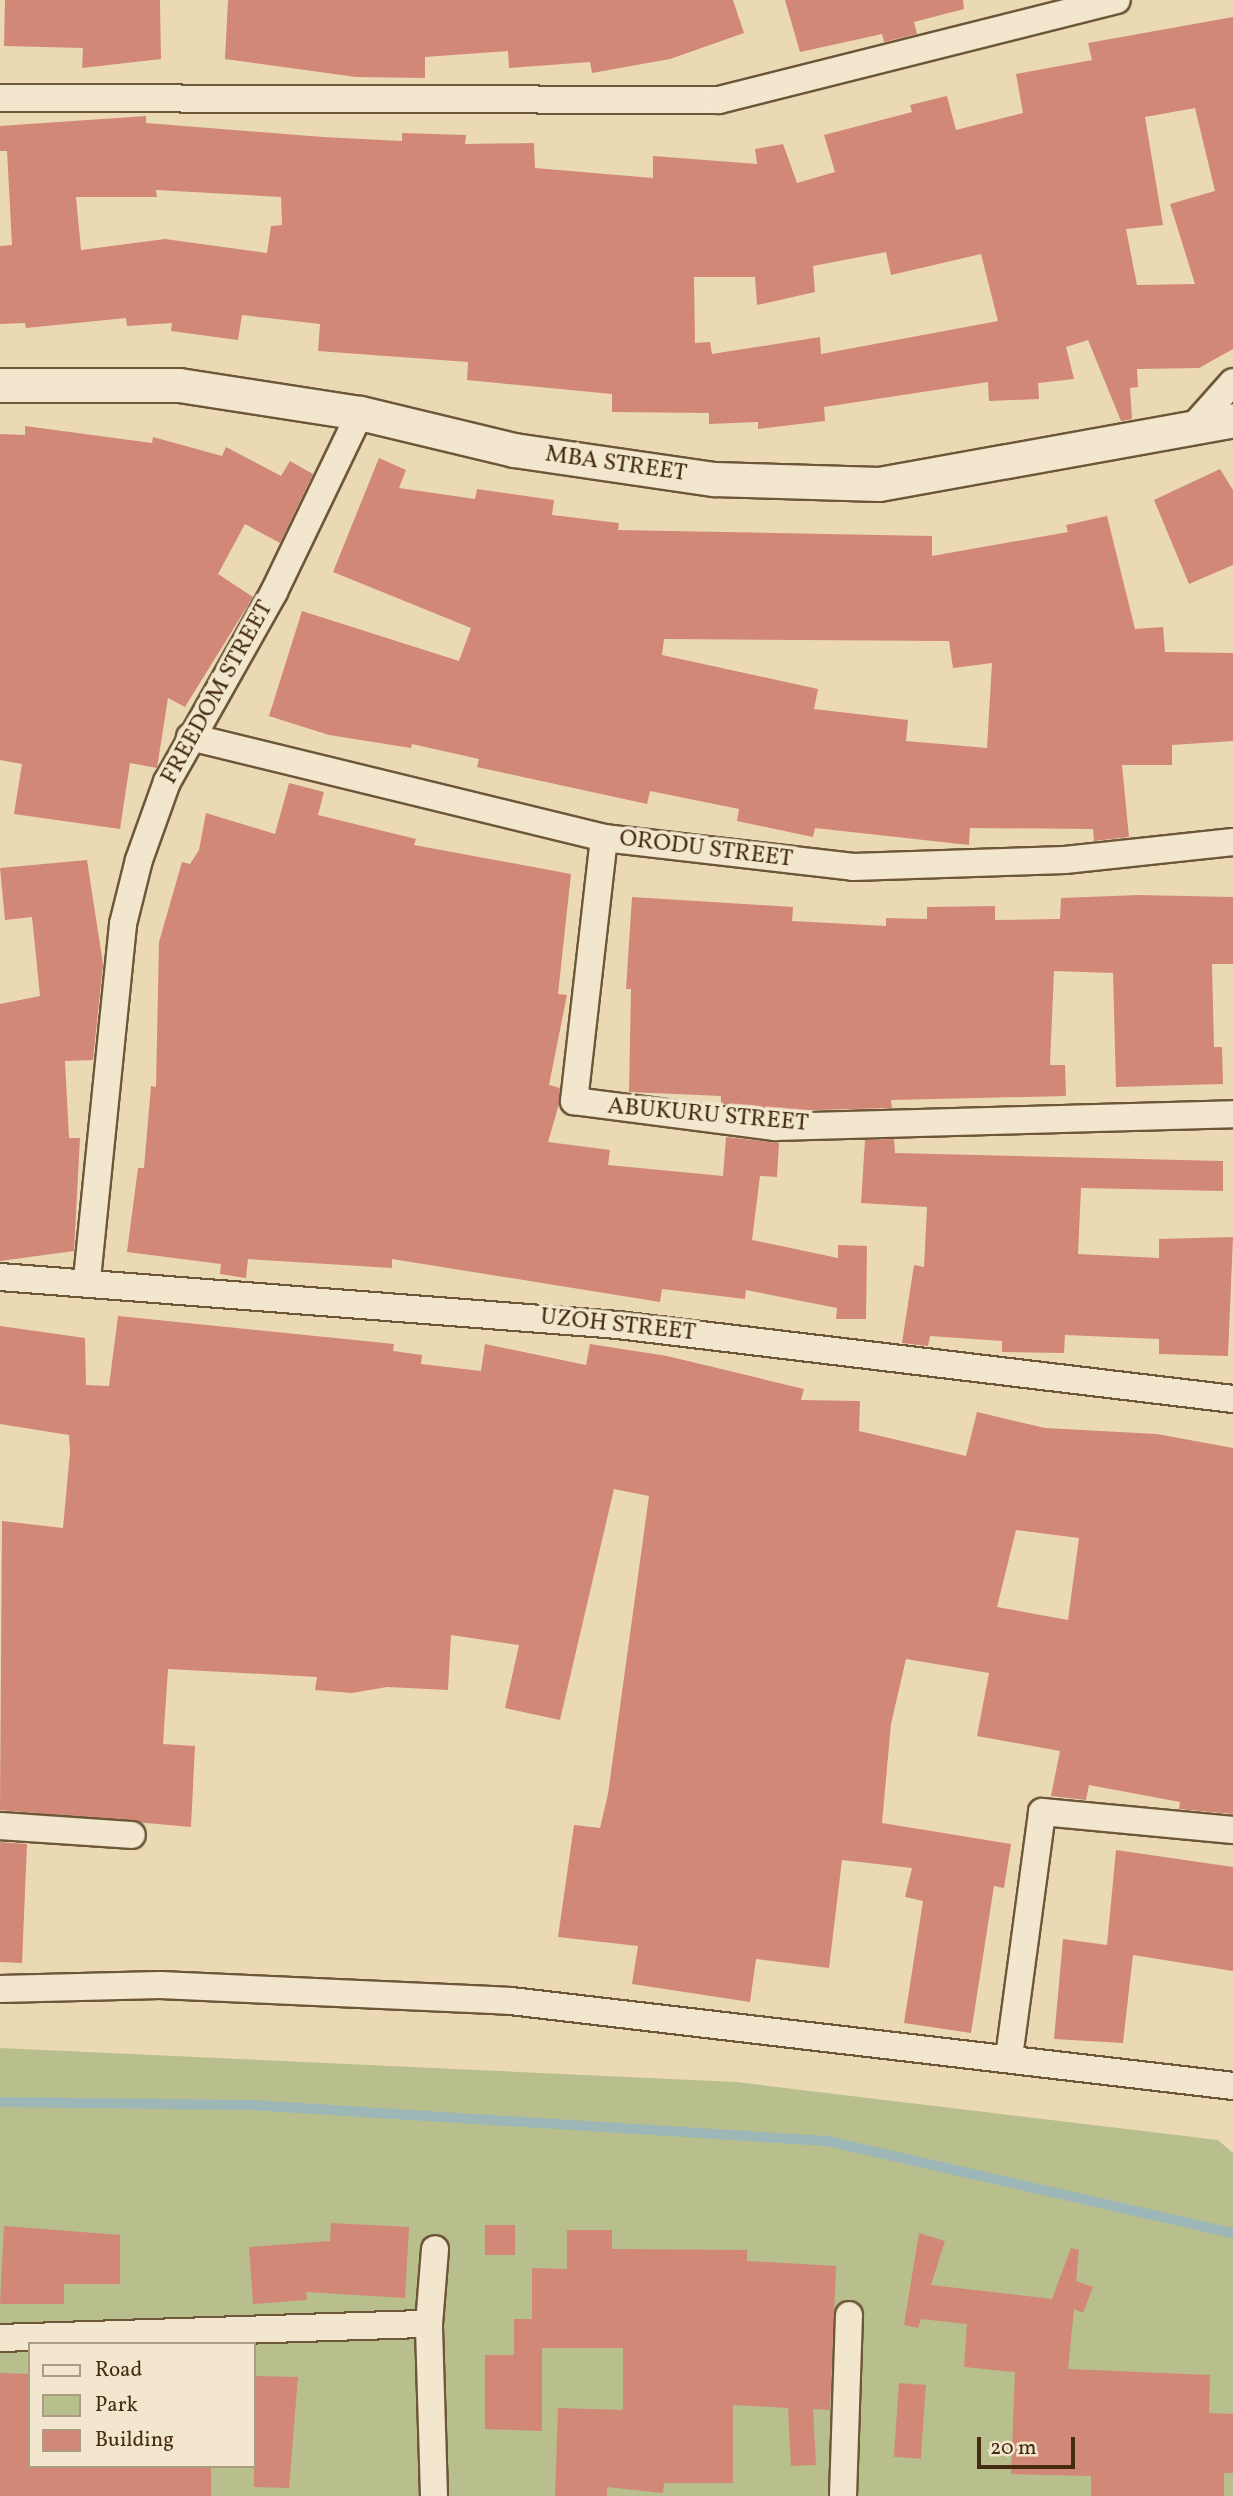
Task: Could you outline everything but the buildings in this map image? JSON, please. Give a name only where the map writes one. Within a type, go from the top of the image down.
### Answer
[{"type":"street","points":[[0,98],[719,100],[1118,0]]},
{"type":"street","points":[[1193,428],[1233,382]]},
{"type":"street","name":"MBA STREET","points":[[0,384],[179,385],[360,413],[514,450],[714,479],[879,484],[1233,420]]},
{"type":"street","name":"FREEDOM STREET","points":[[88,1279],[123,924],[139,860],[190,737],[274,592],[360,413]]},
{"type":"street","name":"ORODU STREET","points":[[190,737],[604,838],[853,867],[1065,860],[1233,842]]},
{"type":"street","name":"ABUKURU STREET","points":[[604,838],[575,1101],[775,1127],[1233,1114]]},
{"type":"street","name":"UZOH STREET","points":[[0,1278],[88,1279],[618,1325],[1233,1399]]},
{"type":"street","points":[[1009,2057],[1042,1812],[1233,1830]]},
{"type":"street","points":[[0,1826],[132,1835]]},
{"type":"street","points":[[0,1989],[160,1985],[511,2001],[1009,2057],[1233,2086]]},
{"type":"street","points":[[434,2496],[429,2324],[435,2249]]},
{"type":"street","points":[[843,2496],[849,2315]]},
{"type":"street","points":[[0,2338],[429,2324]]},
{"type":"green space","points":[[0,2048],[736,2082],[1218,2140],[1233,2153],[1233,2496],[0,2496]]},
{"type":"waterway","points":[[0,2102],[252,2105],[827,2141],[1233,2233]]}]
